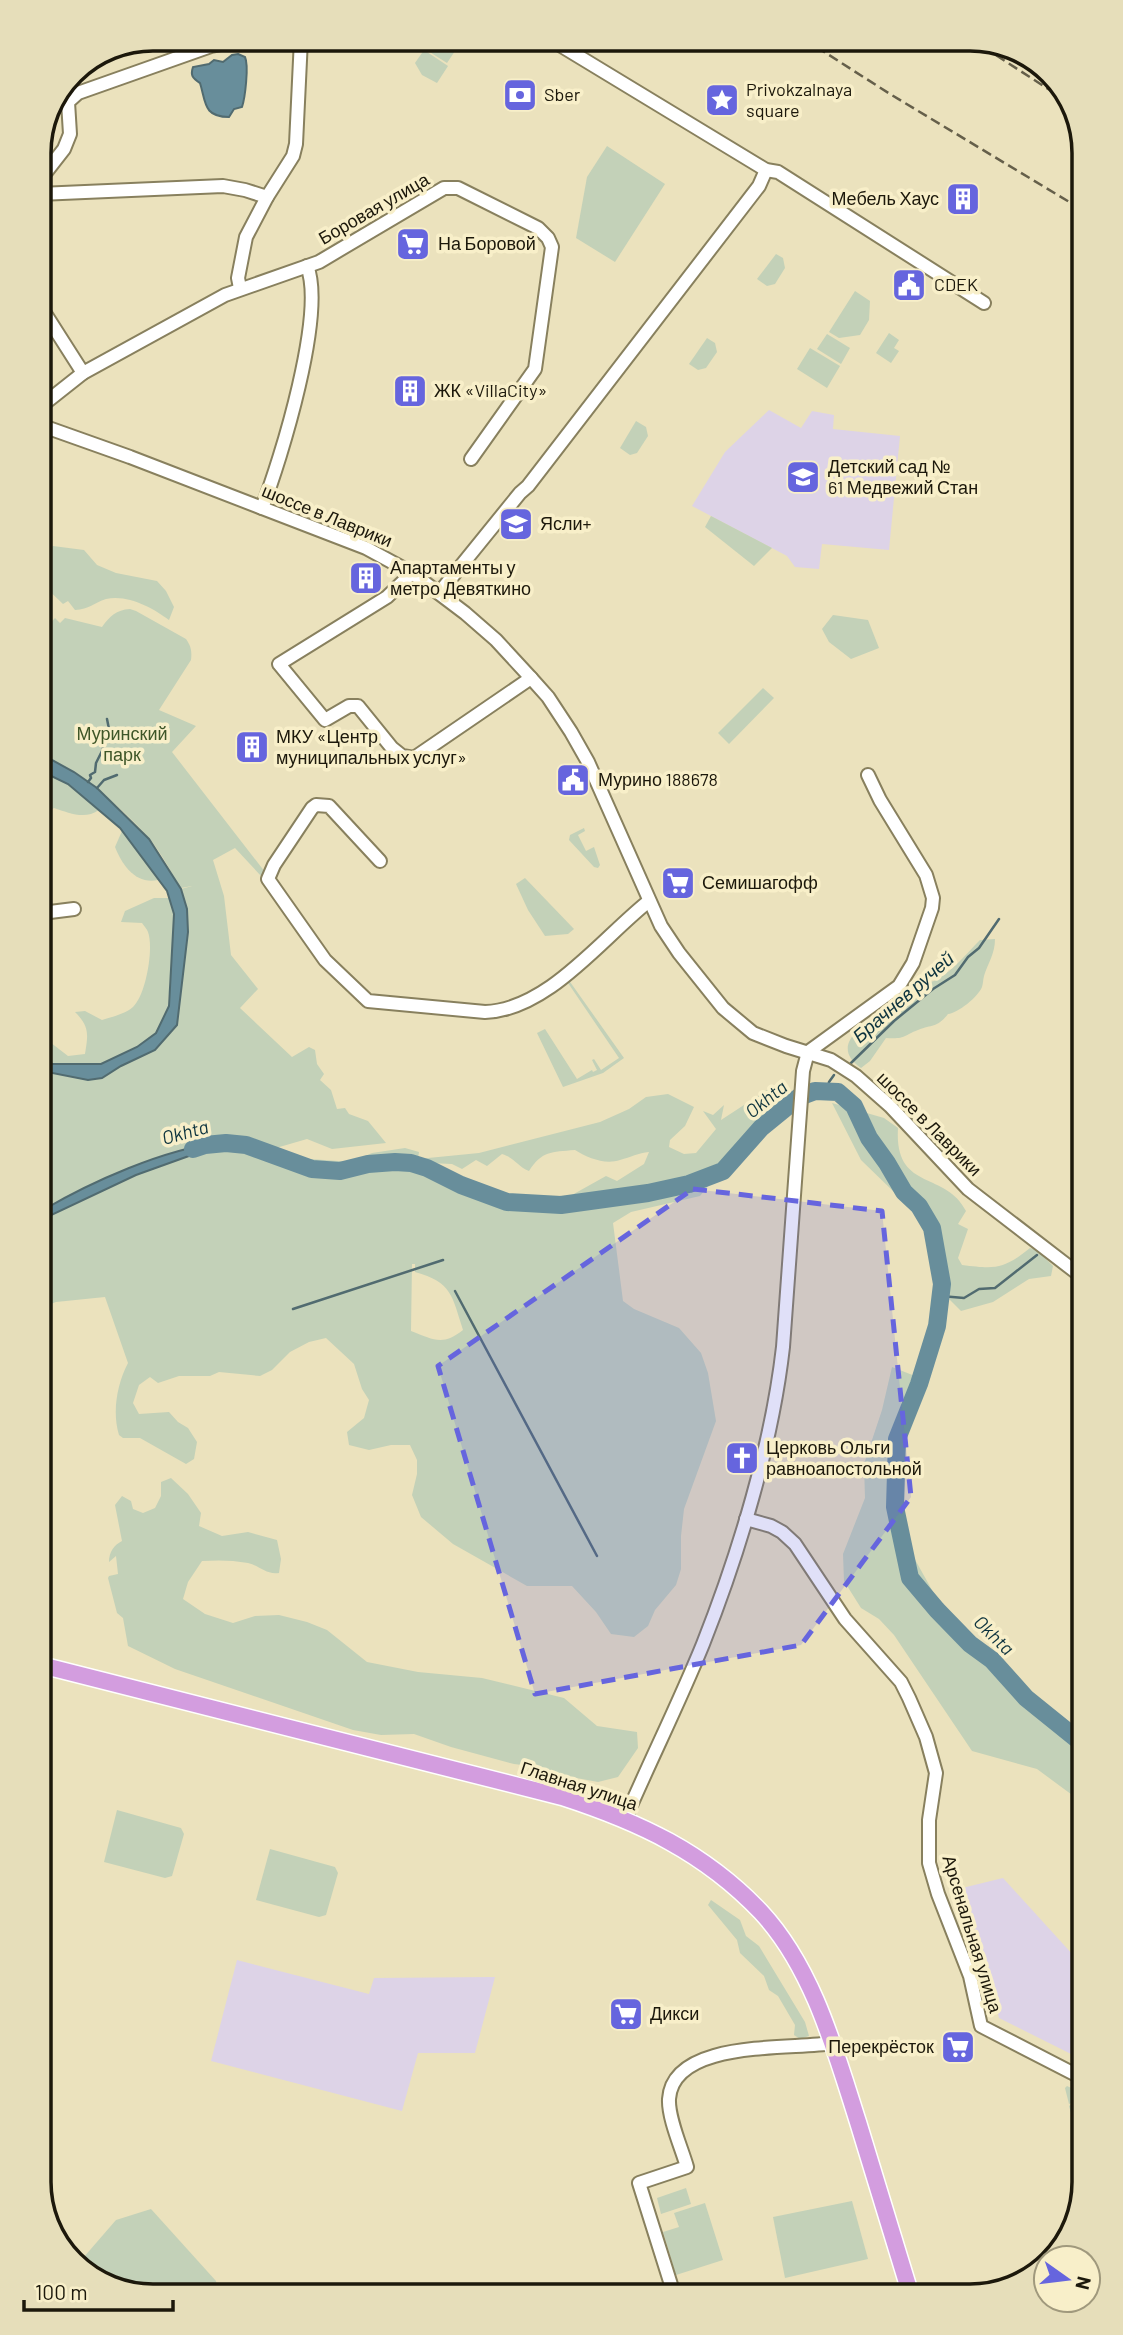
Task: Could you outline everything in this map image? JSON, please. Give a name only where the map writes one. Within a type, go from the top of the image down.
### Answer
[{"type":"main road","name":"Главная улица","points":[[51,1668],[562,1797],[625,1819],[686,1849],[729,1881],[763,1914],[797,1960],[832,2043],[907,2284]]},
{"type":"street","points":[[51,166],[64,149],[70,134],[68,102],[78,93],[197,51]]},
{"type":"street","points":[[240,288],[238,278],[246,237],[293,156],[296,144],[300,51]]},
{"type":"street","points":[[570,51],[766,170],[778,172],[984,303]]},
{"type":"street","points":[[439,593],[528,486],[759,186],[766,170]]},
{"type":"street","points":[[51,194],[223,187],[267,197]]},
{"type":"street","name":"Боровая улица","points":[[51,398],[83,373],[240,288],[319,262],[444,188],[458,188],[538,228],[548,238],[552,255],[535,369],[471,459]]},
{"type":"street","points":[[262,508],[275,474],[299,384],[310,320],[307,265]]},
{"type":"street","points":[[51,323],[83,373]]},
{"type":"street","name":"шоссе в Лаврики","points":[[51,429],[366,548],[412,573],[439,593],[496,640],[548,697],[582,750],[649,901],[679,953],[723,1008],[753,1033],[835,1062],[856,1076],[890,1106],[968,1189],[1072,1269]]},
{"type":"street","points":[[412,573],[387,597],[279,664],[325,720],[349,705],[358,706],[392,748],[402,756],[414,758],[531,678]]},
{"type":"street","points":[[625,1819],[703,1645],[746,1519],[778,1385],[803,1072],[808,1052],[899,986],[913,963],[932,908],[932,888],[926,874],[880,800],[868,775]]},
{"type":"street","points":[[380,861],[329,806],[316,805],[274,865],[268,879],[325,960],[368,1001],[496,1012],[535,998],[557,983],[649,901]]},
{"type":"street","points":[[51,913],[74,909]]},
{"type":"street","name":"Арсенальная улица","points":[[746,1519],[771,1526],[782,1532],[795,1545],[845,1619],[901,1682],[926,1737],[936,1773],[929,1820],[929,1863],[938,1894],[970,1976],[981,2026],[1072,2073]]},
{"type":"street","points":[[671,2284],[639,2183],[687,2167],[669,2101],[677,2077],[689,2066],[709,2057],[832,2043]]},
{"type":"highlighted area","points":[[693,1189],[882,1211],[911,1497],[801,1645],[535,1694],[438,1366]]},
{"type":"shaded area","name":"Детский сад № 61 Медвежий Стан","points":[[769,410],[801,428],[812,411],[834,415],[833,429],[900,436],[889,550],[822,544],[819,569],[795,567],[787,556],[692,506],[725,452]]},
{"type":"shaded area","points":[[1003,1878],[1072,1954],[1071,2054],[999,2018],[981,1941],[954,1890]]},
{"type":"shaded area","points":[[237,1960],[369,1994],[374,1978],[495,1977],[475,2053],[418,2053],[402,2111],[211,2061]]},
{"type":"green space","points":[[426,51],[448,66],[437,83],[422,75],[415,63]]},
{"type":"green space","points":[[428,51],[455,51],[447,63]]},
{"type":"green space","points":[[607,146],[665,184],[615,262],[576,238],[587,177]]},
{"type":"green space","points":[[776,254],[783,258],[785,268],[775,284],[767,286],[757,279]]},
{"type":"green space","points":[[855,291],[870,301],[869,320],[860,335],[839,338],[829,332]]},
{"type":"green space","points":[[889,333],[899,340],[894,348],[899,351],[891,363],[876,353]]},
{"type":"green space","points":[[827,334],[850,348],[841,364],[817,349]]},
{"type":"green space","points":[[707,338],[715,343],[717,352],[706,368],[698,370],[689,364]]},
{"type":"green space","points":[[810,348],[840,366],[827,388],[797,369]]},
{"type":"green space","points":[[636,421],[646,427],[648,436],[637,453],[630,455],[620,448]]},
{"type":"green space","points":[[711,516],[772,548],[754,566],[705,527]]},
{"type":"green space","points":[[51,547],[84,550],[97,565],[116,573],[157,581],[174,607],[169,620],[148,607],[123,598],[106,599],[75,610],[68,601],[63,604],[51,593]]},
{"type":"green space","name":"Муринский парк","points":[[136,611],[186,639],[189,644],[191,660],[159,710],[196,726],[172,752],[265,872],[261,876],[235,848],[213,860],[224,896],[231,955],[258,989],[240,1008],[292,1057],[309,1047],[315,1050],[317,1064],[324,1074],[320,1080],[331,1090],[337,1109],[345,1108],[349,1114],[368,1121],[386,1143],[332,1149],[307,1139],[269,1148],[296,1158],[352,1162],[372,1153],[405,1148],[419,1152],[418,1159],[479,1153],[600,1122],[629,1109],[646,1097],[668,1094],[694,1107],[685,1126],[670,1140],[669,1147],[684,1154],[696,1153],[716,1129],[703,1111],[713,1115],[724,1105],[721,1120],[767,1090],[776,1090],[785,1099],[764,1117],[700,1196],[631,1212],[613,1223],[623,1301],[634,1309],[679,1328],[701,1353],[708,1373],[716,1421],[684,1509],[681,1569],[676,1585],[655,1610],[648,1626],[634,1637],[611,1634],[596,1612],[572,1586],[527,1586],[453,1544],[421,1517],[412,1495],[417,1460],[410,1445],[391,1445],[369,1450],[349,1445],[347,1432],[364,1418],[369,1400],[362,1389],[354,1364],[326,1338],[309,1342],[290,1352],[272,1370],[260,1376],[219,1372],[210,1376],[179,1376],[158,1383],[150,1377],[139,1385],[133,1403],[139,1414],[169,1412],[188,1428],[197,1442],[194,1459],[186,1464],[140,1438],[123,1438],[119,1435],[117,1398],[128,1363],[105,1297],[51,1304],[51,1072],[102,1078],[155,1050],[177,1026],[188,932],[187,909],[181,889],[192,886],[181,888],[153,843],[112,801],[51,760],[51,622],[55,618],[60,623],[65,618],[102,627],[114,614]],"holes":[[[575,1150],[608,1162],[649,1152],[644,1164],[617,1181],[606,1176],[563,1200],[508,1197],[485,1188],[480,1194],[440,1179],[429,1163],[452,1164],[462,1169],[476,1160],[487,1166],[502,1154],[529,1171],[543,1156],[560,1151]],[[412,1264],[415,1264],[415,1272],[437,1280],[449,1292],[463,1330],[456,1335],[438,1340],[411,1331]]]},
{"type":"green space","points":[[833,615],[868,620],[879,648],[851,659],[829,642],[822,629]]},
{"type":"green space","points":[[763,688],[774,698],[729,744],[718,733]]},
{"type":"green space","points":[[51,775],[68,783],[99,810],[83,815],[54,808],[51,810]]},
{"type":"green space","points":[[584,828],[585,831],[578,835],[586,851],[594,847],[600,865],[598,868],[569,840],[570,835]]},
{"type":"green space","points":[[122,831],[158,880],[150,881],[137,877],[126,867],[115,847]]},
{"type":"green space","points":[[525,878],[574,929],[568,934],[545,936],[528,910],[516,884]]},
{"type":"green space","points":[[154,898],[169,898],[174,914],[168,1008],[156,1033],[137,1047],[101,1064],[51,1064],[51,1043],[68,1056],[85,1054],[87,1032],[75,1012],[85,1011],[102,1020],[126,1012],[138,1001],[148,971],[150,939],[142,923],[121,922],[125,911]]},
{"type":"green space","points":[[995,939],[982,987],[967,1004],[934,1025],[901,1037],[886,1038],[870,1061],[861,1068],[851,1059],[849,1042],[862,1026],[916,986],[942,976],[980,940]]},
{"type":"green space","points":[[568,979],[624,1058],[603,1073],[563,1087],[537,1033],[545,1029],[577,1079],[597,1070],[592,1060],[594,1059],[601,1070],[619,1058],[566,980]]},
{"type":"green space","points":[[832,1103],[884,1118],[898,1128],[899,1148],[904,1162],[912,1172],[957,1198],[966,1211],[958,1224],[968,1229],[958,1258],[962,1265],[998,1266],[1013,1260],[1030,1248],[1037,1250],[1053,1266],[1051,1276],[1029,1279],[993,1302],[961,1311],[933,1283],[933,1256],[928,1225],[861,1160]]},
{"type":"green space","points":[[892,1367],[915,1376],[899,1496],[908,1547],[937,1599],[976,1656],[1019,1699],[1072,1743],[1072,1795],[1037,1769],[972,1751],[894,1635],[879,1619],[861,1608],[844,1581],[843,1554],[865,1498],[864,1464],[882,1410]]},
{"type":"green space","points":[[171,1478],[188,1494],[201,1513],[199,1526],[222,1536],[248,1532],[277,1540],[281,1559],[279,1573],[270,1573],[242,1562],[202,1561],[188,1582],[183,1599],[205,1614],[233,1623],[255,1616],[279,1615],[327,1630],[367,1662],[418,1672],[482,1678],[564,1698],[597,1726],[637,1732],[638,1748],[618,1777],[598,1782],[571,1777],[451,1747],[414,1734],[381,1735],[353,1730],[175,1669],[128,1646],[123,1618],[117,1613],[108,1578],[118,1574],[116,1556],[109,1562],[109,1558],[112,1549],[122,1541],[115,1505],[122,1496],[131,1501],[133,1509],[143,1513],[155,1508],[161,1496],[161,1482]]},
{"type":"green space","points":[[117,1810],[181,1828],[184,1834],[172,1876],[165,1878],[104,1862]]},
{"type":"green space","points":[[270,1849],[335,1867],[338,1873],[326,1915],[319,1917],[256,1900]]},
{"type":"green space","points":[[711,1900],[740,1920],[746,1936],[759,1946],[805,2022],[809,2036],[800,2039],[794,2035],[795,2025],[778,1996],[769,1990],[764,1976],[740,1953],[737,1940],[708,1905]]},
{"type":"green space","points":[[1065,2088],[1072,2088],[1072,2103],[1069,2104]]},
{"type":"green space","points":[[686,2188],[691,2204],[661,2214],[657,2198]]},
{"type":"green space","points":[[852,2201],[868,2259],[785,2278],[773,2217]]},
{"type":"green space","points":[[705,2203],[723,2260],[676,2275],[663,2232],[679,2227],[674,2213]]},
{"type":"green space","points":[[151,2209],[217,2284],[146,2284],[120,2279],[102,2271],[84,2257],[116,2220]]},
{"type":"water","points":[[238,54],[245,57],[247,67],[242,107],[234,109],[229,117],[214,114],[207,107],[200,83],[193,76],[193,67],[209,64],[214,60],[223,62]]},
{"type":"water","points":[[51,759],[97,788],[149,839],[181,889],[187,909],[188,932],[177,1025],[155,1050],[102,1078],[88,1080],[51,1073],[51,1064],[101,1064],[137,1047],[156,1033],[169,1006],[174,914],[167,891],[120,828],[68,784],[51,776]]},
{"type":"water","points":[[219,1143],[136,1175],[51,1215],[51,1206],[105,1178],[152,1159]]},
{"type":"waterway","points":[[88,782],[90,775],[95,772],[103,749],[102,740],[109,729],[107,719]]},
{"type":"waterway","points":[[97,788],[104,780],[117,775]]},
{"type":"waterway","name":"Брачнев ручей","points":[[851,1063],[894,1021],[955,975],[968,957],[979,948],[999,919]]},
{"type":"waterway","name":"Брачнев ручей","points":[[827,1091],[834,1075]]},
{"type":"waterway","name":"Okhta","points":[[193,1149],[226,1143],[246,1145],[312,1169],[340,1171],[368,1164],[411,1163],[507,1202],[561,1205],[648,1193],[689,1184],[723,1171],[761,1128],[799,1097],[815,1091],[838,1092],[854,1106],[869,1138],[904,1192],[919,1206],[932,1228],[942,1284],[937,1326],[919,1384],[897,1439],[895,1507],[910,1578],[970,1644],[992,1660],[1026,1698],[1072,1735]]},
{"type":"waterway","points":[[941,1296],[964,1298],[979,1289],[995,1288],[1037,1255]]},
{"type":"waterway","points":[[293,1309],[443,1260]]},
{"type":"waterway","points":[[455,1291],[597,1556]]},
{"type":"railway","points":[[823,51],[1072,204]]},
{"type":"railway","points":[[995,55],[1050,90]]},
{"type":"place","name":"Sber","points":[[520,95]]},
{"type":"place","name":"Privokzalnaya square","points":[[722,100]]},
{"type":"place","name":"Мебель Хаус","points":[[963,199]]},
{"type":"place","name":"На Боровой","points":[[413,244]]},
{"type":"place","name":"CDEK","points":[[909,285]]},
{"type":"place","name":"ЖК «VillaCity»","points":[[410,391]]},
{"type":"place","name":"Детский сад № 61 Медвежий Стан","points":[[803,477]]},
{"type":"place","name":"Ясли+","points":[[516,524]]},
{"type":"place","name":"Апартаменты у метро Девяткино","points":[[366,578]]},
{"type":"place","name":"МКУ «Центр муниципальных услуг»","points":[[252,747]]},
{"type":"place","name":"Мурино 188678","points":[[573,780]]},
{"type":"place","name":"Семишагофф","points":[[678,883]]},
{"type":"place","name":"Церковь Ольги равноапостольной","points":[[742,1458]]},
{"type":"place","name":"Дикси","points":[[626,2014]]},
{"type":"place","name":"Перекрёсток","points":[[958,2047]]}]
